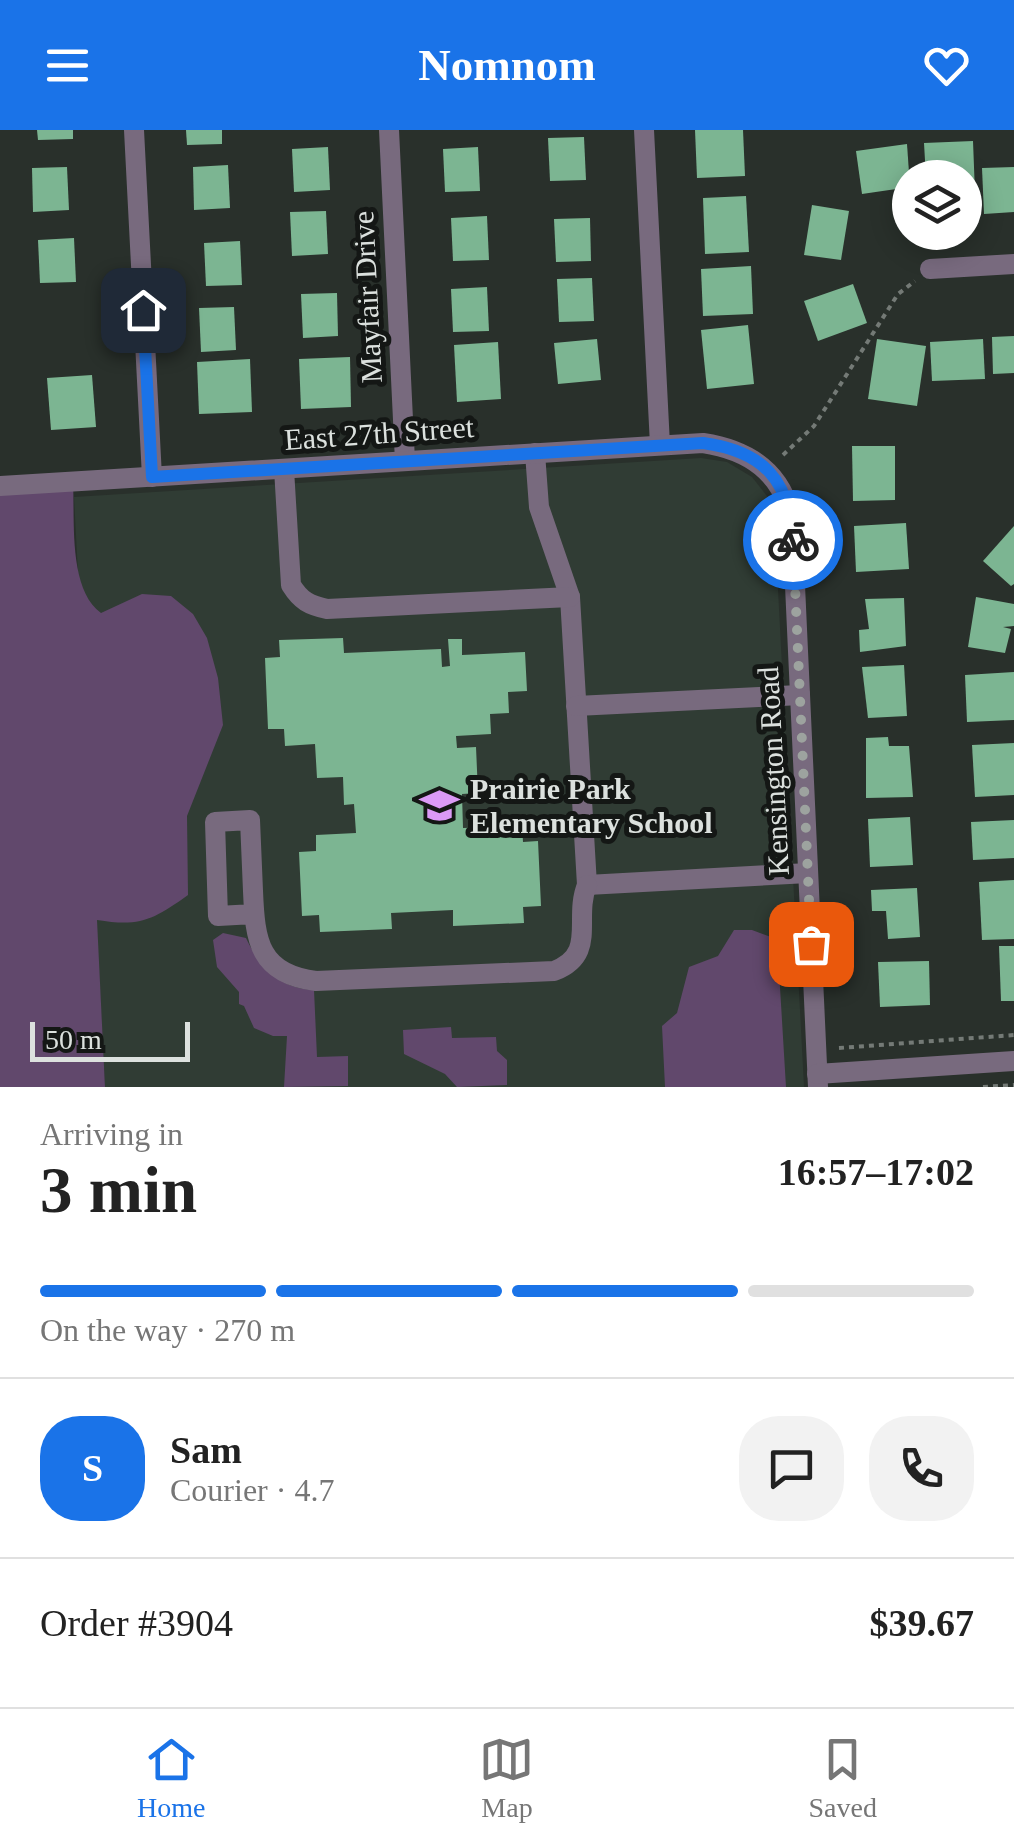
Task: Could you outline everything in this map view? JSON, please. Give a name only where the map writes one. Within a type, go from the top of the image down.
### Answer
[{"type":"street","points":[[134,130],[152,477]]},
{"type":"street","name":"Mayfair Drive","points":[[389,130],[406,461]]},
{"type":"street","points":[[644,130],[660,445]]},
{"type":"street","points":[[930,269],[1014,264]]},
{"type":"street","name":"East 27th Street","points":[[0,486],[703,443],[722,446],[759,462]]},
{"type":"street","points":[[254,914],[218,916],[214,822],[250,820],[255,933],[265,956],[295,979],[554,971],[569,965],[579,952],[581,898],[587,885],[570,597],[539,507],[534,453]]},
{"type":"street","name":"Kensington Road","points":[[759,462],[780,486],[792,520],[818,1080]]},
{"type":"street","points":[[284,469],[291,585],[299,599],[310,606],[327,609],[570,597]]},
{"type":"street","points":[[576,706],[800,696]]},
{"type":"street","points":[[587,885],[808,873]]},
{"type":"street","points":[[818,1080],[1014,1061]]},
{"type":"path","points":[[783,455],[814,426],[898,294],[930,269]]},
{"type":"path","points":[[839,1048],[1014,1035]]},
{"type":"path","points":[[983,1087],[1014,1085]]},
{"type":"shaded area","name":"Prairie Park Elementary School","points":[[701,458],[727,462],[752,477],[770,500],[774,513],[804,1087],[105,1087],[74,497]]},
{"type":"shaded area","points":[[73,482],[75,553],[90,602],[101,613],[142,594],[171,596],[193,614],[207,638],[218,678],[223,725],[187,816],[188,895],[146,920],[97,920],[105,1087],[0,1087],[0,486]]},
{"type":"shaded area","points":[[734,930],[752,930],[771,937],[778,954],[786,1087],[665,1087],[662,1026],[677,1013],[689,967],[718,956]]},
{"type":"shaded area","points":[[223,933],[246,938],[265,967],[281,981],[314,990],[317,1057],[348,1056],[348,1086],[284,1087],[287,1036],[273,1036],[254,1028],[244,1006],[239,1004],[239,992],[217,967],[213,940]]},
{"type":"shaded area","points":[[451,1027],[452,1038],[496,1037],[497,1051],[507,1060],[507,1085],[457,1087],[445,1074],[404,1054],[403,1030]]},
{"type":"building","points":[[37,130],[73,130],[73,139],[38,140]]},
{"type":"building","points":[[186,130],[222,130],[222,144],[187,145]]},
{"type":"building","points":[[695,130],[743,130],[745,176],[697,178]]},
{"type":"building","points":[[584,137],[586,180],[550,181],[548,138]]},
{"type":"building","points":[[973,141],[974,160],[925,160],[924,143]]},
{"type":"building","points":[[907,144],[908,160],[892,160],[892,190],[862,194],[856,151]]},
{"type":"building","points":[[328,147],[330,190],[294,192],[292,149]]},
{"type":"building","points":[[478,147],[480,191],[445,192],[443,149]]},
{"type":"building","points":[[228,165],[230,208],[194,210],[193,167]]},
{"type":"building","points":[[67,167],[69,210],[33,212],[32,168]]},
{"type":"building","points":[[1014,167],[1014,212],[984,214],[982,168]]},
{"type":"building","points":[[746,196],[749,252],[705,254],[703,198]]},
{"type":"building","points":[[812,205],[849,211],[841,260],[804,255]]},
{"type":"building","points":[[326,211],[328,254],[292,256],[290,212]]},
{"type":"building","points":[[487,216],[489,260],[453,261],[451,218]]},
{"type":"building","points":[[590,218],[591,261],[556,262],[554,219]]},
{"type":"building","points":[[74,238],[76,282],[40,283],[38,240]]},
{"type":"building","points":[[240,241],[242,285],[206,286],[204,243]]},
{"type":"building","points":[[751,266],[753,314],[703,316],[701,269]]},
{"type":"building","points":[[592,278],[594,321],[559,322],[557,279]]},
{"type":"building","points":[[853,284],[867,323],[818,341],[804,301]]},
{"type":"building","points":[[487,287],[489,331],[453,332],[451,289]]},
{"type":"building","points":[[337,293],[338,336],[303,338],[301,294]]},
{"type":"building","points":[[234,307],[236,350],[201,352],[199,308]]},
{"type":"building","points":[[748,325],[754,384],[707,389],[701,330]]},
{"type":"building","points":[[1014,336],[1014,373],[993,374],[992,337]]},
{"type":"building","points":[[597,339],[601,380],[558,384],[554,343]]},
{"type":"building","points":[[877,339],[926,346],[917,406],[868,399]]},
{"type":"building","points":[[983,339],[985,379],[932,381],[930,342]]},
{"type":"building","points":[[498,342],[501,399],[457,402],[454,345]]},
{"type":"building","points":[[350,357],[351,407],[301,409],[299,359]]},
{"type":"building","points":[[250,359],[252,412],[199,414],[197,362]]},
{"type":"building","points":[[92,375],[96,427],[51,430],[47,378]]},
{"type":"building","points":[[852,446],[895,446],[895,500],[853,501]]},
{"type":"building","points":[[906,523],[909,569],[856,572],[854,526]]},
{"type":"building","points":[[1014,526],[1014,584],[1011,586],[983,561]]},
{"type":"building","points":[[976,597],[1014,604],[1014,626],[1003,627],[1011,629],[1005,653],[968,647]]},
{"type":"building","points":[[904,598],[906,646],[860,652],[859,630],[869,629],[865,599]]},
{"type":"building","points":[[343,638],[344,653],[441,649],[442,667],[450,666],[448,639],[462,639],[462,655],[525,652],[527,691],[508,692],[509,713],[490,714],[491,734],[456,736],[457,748],[476,747],[478,793],[462,794],[463,828],[522,826],[523,842],[538,841],[541,906],[523,907],[524,923],[453,926],[453,910],[391,913],[392,929],[320,932],[319,915],[302,916],[299,852],[316,851],[316,835],[356,833],[354,804],[344,805],[343,777],[317,778],[315,744],[285,746],[284,729],[268,729],[265,658],[280,657],[279,640]]},
{"type":"building","points":[[904,665],[907,716],[868,718],[862,667]]},
{"type":"building","points":[[1014,672],[1014,720],[967,722],[965,675]]},
{"type":"building","points":[[888,737],[889,746],[909,746],[913,797],[866,798],[866,738]]},
{"type":"building","points":[[1014,743],[1014,795],[975,797],[972,745]]},
{"type":"building","points":[[910,817],[913,865],[870,867],[868,819]]},
{"type":"building","points":[[1014,820],[1014,858],[973,860],[971,822]]},
{"type":"building","points":[[1014,880],[1014,939],[982,940],[979,882]]},
{"type":"building","points":[[917,888],[920,937],[888,939],[886,911],[872,911],[871,890]]},
{"type":"building","points":[[999,946],[1014,946],[1014,1001],[1001,1001]]},
{"type":"building","points":[[929,961],[930,1005],[880,1007],[878,962]]},
{"type":"way so far","points":[[793,540],[811,944]]},
{"type":"place","name":"Prairie Park Elementary School","points":[[440,805]]},
{"type":"route","points":[[143,310],[152,477],[703,443],[742,452],[774,478],[789,506],[793,540]]}]
